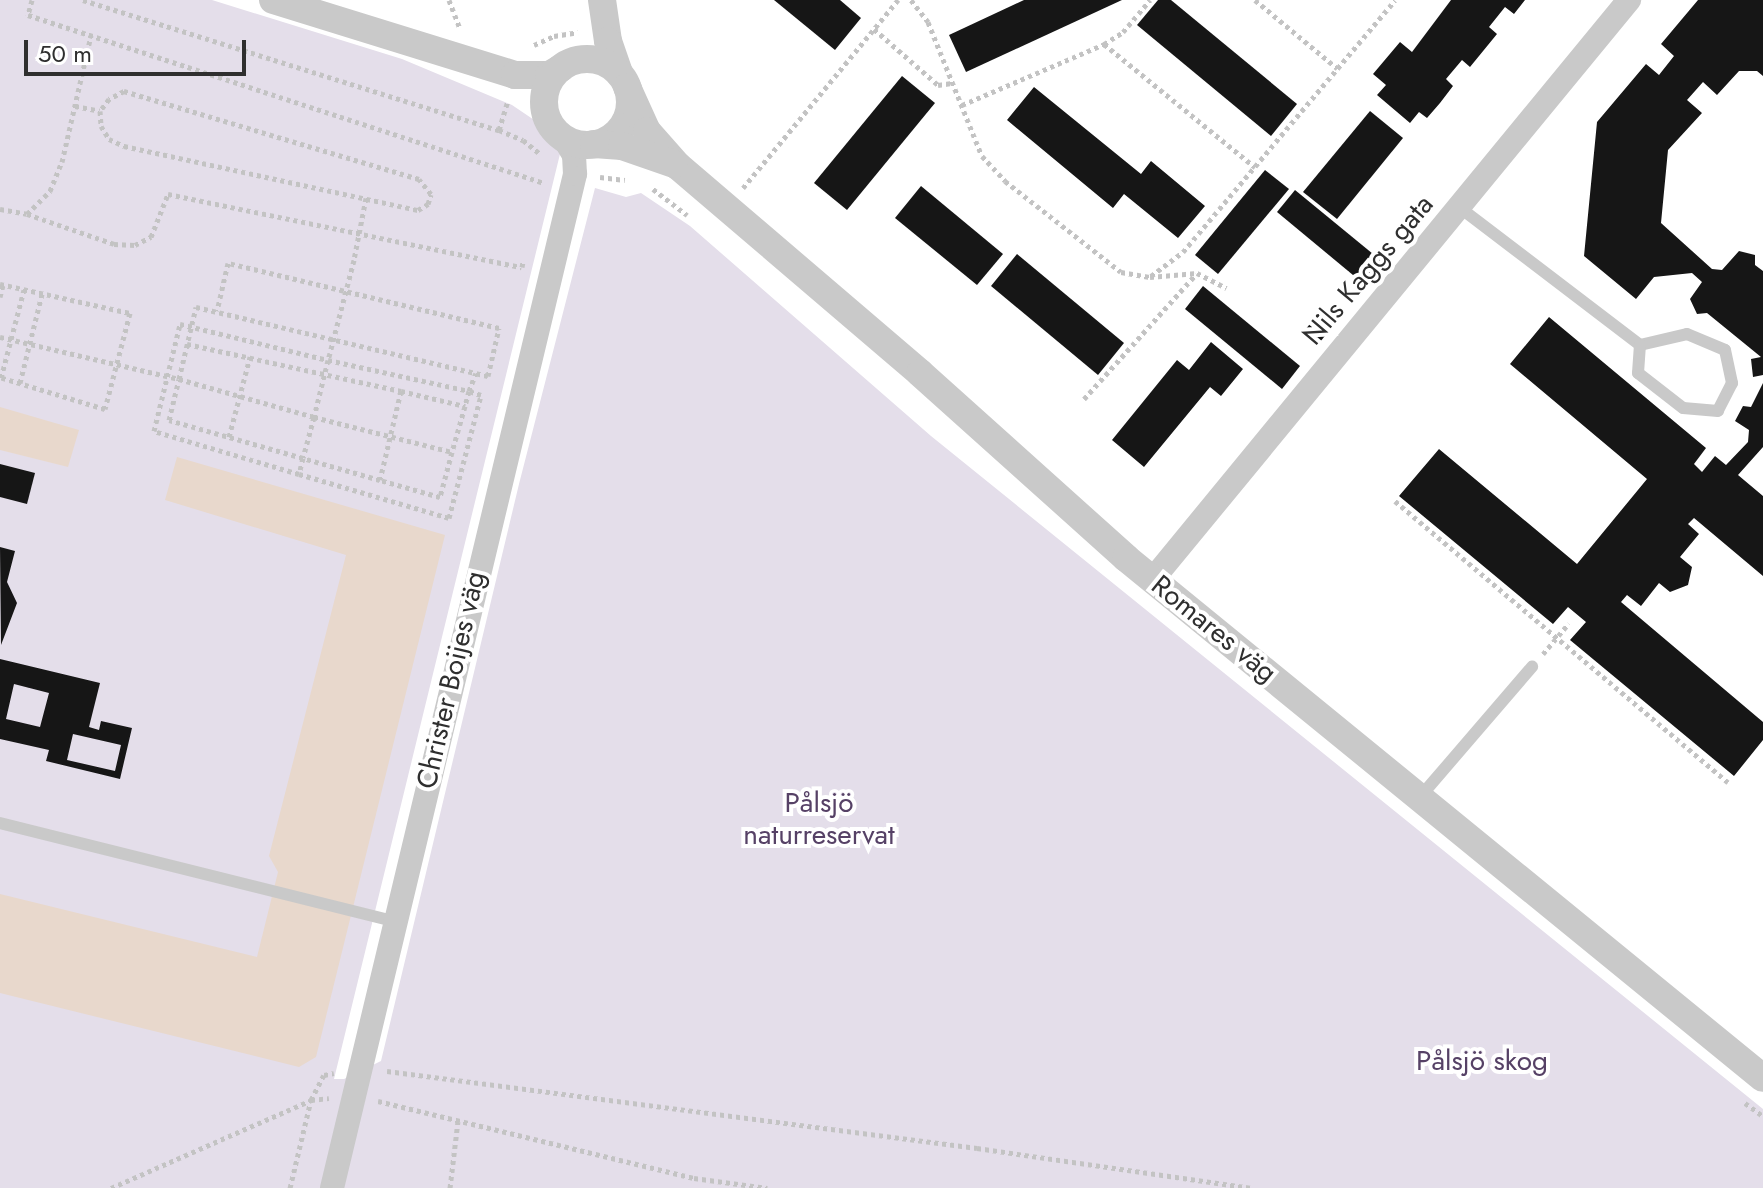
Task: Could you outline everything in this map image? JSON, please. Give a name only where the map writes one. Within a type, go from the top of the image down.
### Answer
[{"type":"street","points":[[273,0],[515,75],[549,75],[564,66],[595,60],[623,80]]},
{"type":"street","points":[[595,0],[589,32],[545,93],[556,129],[576,143],[593,144],[610,138],[622,127],[629,112],[623,80],[608,41],[602,0]]},
{"type":"street","name":"Nils Kaggs gata","points":[[1153,579],[1629,0]]},
{"type":"street","points":[[515,75],[528,86],[574,155],[575,174]]},
{"type":"street","name":"Romares väg","points":[[623,80],[647,131],[678,166],[1153,579],[1763,1078]]},
{"type":"street","name":"Christer Boijes väg","points":[[332,1188],[393,921],[575,174],[593,144]]},
{"type":"street","name":"Romares väg","points":[[593,144],[622,146],[678,166]]},
{"type":"lane","points":[[1459,207],[1640,345]]},
{"type":"lane","points":[[1687,334],[1725,350],[1732,383],[1718,411],[1683,408],[1638,373],[1640,345],[1687,334]]},
{"type":"lane","points":[[1420,797],[1532,667]]},
{"type":"lane","points":[[0,823],[393,921]]},
{"type":"path","points":[[32,0],[28,15],[545,181],[541,195]]},
{"type":"path","points":[[83,0],[499,130],[523,140],[575,174]]},
{"type":"path","points":[[740,192],[898,0]]},
{"type":"path","points":[[911,0],[928,22],[982,156],[1005,181],[1121,272],[1150,277],[1197,273],[1226,288]]},
{"type":"path","points":[[962,105],[1104,44],[1123,32],[1150,0]]},
{"type":"path","points":[[1255,0],[1337,68]]},
{"type":"path","points":[[1150,277],[1183,252],[1395,0]]},
{"type":"path","points":[[874,29],[938,85],[952,83]]},
{"type":"path","points":[[27,214],[50,191],[56,177],[91,35]]},
{"type":"path","points":[[1104,44],[1255,167]]},
{"type":"path","points":[[124,91],[419,179],[431,194],[428,204],[418,210],[124,146],[109,139],[101,126],[100,111],[109,99],[124,91]]},
{"type":"path","points":[[75,106],[100,111]]},
{"type":"path","points":[[0,209],[27,214],[114,244],[135,245],[151,237],[168,194],[522,267],[526,252]]},
{"type":"path","points":[[299,474],[346,291],[366,198]]},
{"type":"path","points":[[217,311],[228,263],[499,328],[488,376],[476,373],[217,311],[196,307],[169,420],[440,497],[476,373]]},
{"type":"path","points":[[1084,399],[1197,273]]},
{"type":"path","points":[[0,297],[2,285],[130,313],[105,409],[0,377],[24,290]]},
{"type":"path","points":[[20,383],[42,294]]},
{"type":"path","points":[[180,324],[191,327],[481,395],[449,518],[154,431],[180,324]]},
{"type":"path","points":[[0,337],[179,379],[452,452]]},
{"type":"path","points":[[187,344],[465,406]]},
{"type":"path","points":[[229,437],[250,357]]},
{"type":"path","points":[[380,480],[401,391]]},
{"type":"path","points":[[1395,501],[1728,782]]},
{"type":"path","points":[[1532,667],[1569,623]]},
{"type":"path","points":[[360,1068],[977,1148],[1250,1188]]},
{"type":"path","points":[[354,1095],[694,1178],[767,1188]]},
{"type":"path","points":[[111,1188],[311,1100],[290,1188]]},
{"type":"path","points":[[450,1188],[458,1121]]},
{"type":"green space","name":"Pålsjö naturreservat","points":[[0,0],[212,0],[402,59],[512,105],[549,130],[560,154],[334,1079],[344,1079],[381,1061],[519,484],[595,188],[626,197],[641,193],[690,226],[931,436],[1763,1109],[1763,1188],[0,1188]]},
{"type":"shaded area","points":[[0,407],[79,430],[68,467],[0,450]]},
{"type":"shaded area","points":[[177,457],[445,535],[316,1057],[299,1067],[0,993],[0,894],[257,957],[278,872],[269,856],[346,555],[165,500]]},
{"type":"building","points":[[774,0],[840,0],[861,18],[835,50]]},
{"type":"building","points":[[1024,0],[1122,0],[966,72],[949,35]]},
{"type":"building","points":[[1158,0],[1171,0],[1297,104],[1271,136],[1137,25]]},
{"type":"building","points":[[1451,0],[1525,0],[1514,14],[1505,7],[1489,27],[1497,34],[1470,67],[1462,60],[1446,79],[1453,86],[1440,103],[1427,118],[1419,112],[1410,123],[1377,95],[1386,85],[1373,74],[1400,42],[1412,52]]},
{"type":"building","points":[[1698,0],[1763,0],[1763,76],[1757,71],[1739,71],[1717,95],[1703,82],[1687,100],[1702,113],[1668,150],[1661,223],[1712,269],[1722,270],[1739,251],[1755,255],[1755,265],[1763,271],[1763,375],[1753,377],[1751,359],[1761,357],[1707,313],[1697,314],[1690,299],[1702,282],[1692,273],[1654,277],[1636,299],[1584,256],[1597,122],[1646,64],[1659,75],[1674,56],[1661,44]]},
{"type":"building","points":[[902,76],[935,103],[847,210],[814,183]]},
{"type":"building","points":[[1034,87],[1141,174],[1151,161],[1205,206],[1178,238],[1124,194],[1113,208],[1007,120]]},
{"type":"building","points":[[1370,111],[1403,138],[1337,219],[1303,192]]},
{"type":"building","points":[[1265,170],[1289,189],[1218,274],[1195,255]]},
{"type":"building","points":[[921,186],[1003,254],[977,285],[895,218]]},
{"type":"building","points":[[1295,190],[1384,263],[1365,285],[1277,212]]},
{"type":"building","points":[[1017,254],[1124,343],[1098,375],[991,286]]},
{"type":"building","points":[[1203,286],[1300,366],[1282,389],[1185,309]]},
{"type":"building","points":[[1323,308],[1338,320],[1320,342],[1305,330]]},
{"type":"building","points":[[1549,317],[1706,448],[1694,464],[1702,472],[1715,456],[1726,465],[1748,442],[1749,430],[1735,421],[1743,406],[1751,407],[1763,383],[1763,447],[1738,475],[1763,496],[1763,576],[1694,518],[1688,524],[1699,534],[1680,557],[1692,567],[1688,585],[1670,592],[1659,583],[1641,606],[1627,595],[1621,602],[1763,722],[1763,740],[1734,776],[1570,640],[1586,622],[1568,607],[1553,624],[1399,496],[1439,449],[1577,564],[1647,479],[1510,364]]},
{"type":"building","points":[[1211,342],[1243,369],[1221,396],[1210,387],[1144,467],[1112,440],[1177,360],[1189,370]]},
{"type":"building","points":[[0,464],[35,473],[27,504],[0,497]]},
{"type":"building","points":[[0,547],[15,551],[7,582],[17,603],[1,645]]},
{"type":"building","points":[[0,659],[100,683],[89,727],[99,730],[101,721],[132,728],[120,779],[46,761],[49,750],[0,739]],"holes":[[[14,684],[49,693],[40,727],[6,719]],[[73,734],[121,745],[115,771],[67,760]]]},
{"type":"park label","name":"Pålsjö skog","points":[[1482,1061]]}]
